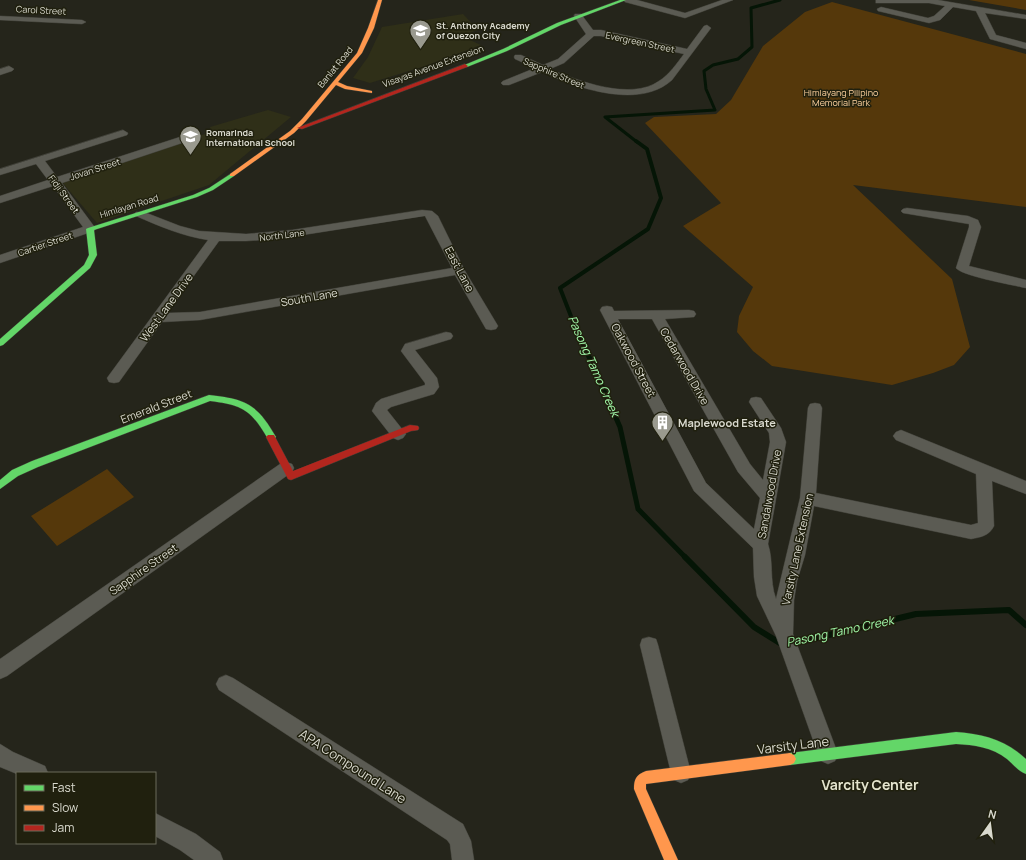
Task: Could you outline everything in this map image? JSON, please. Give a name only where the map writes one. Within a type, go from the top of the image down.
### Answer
[{"type":"street","name":"Banlat Road","points":[[304,120],[359,53],[364,45],[380,0]]},
{"type":"street","name":"Visayas Avenue Extension","points":[[292,132],[352,106],[439,77],[497,53],[578,16],[624,0]]},
{"type":"street","points":[[628,0],[685,16],[729,0]]},
{"type":"street","points":[[641,4],[652,0]]},
{"type":"street","points":[[880,5],[926,0],[1026,17]]},
{"type":"street","points":[[880,5],[929,21],[937,18],[952,4]]},
{"type":"street","points":[[979,9],[993,37],[1026,46]]},
{"type":"street","points":[[506,83],[566,58],[591,33],[578,16]]},
{"type":"street","name":"Carol Street","points":[[0,18],[82,22]]},
{"type":"street","name":"Sapphire Street","points":[[518,57],[572,82],[592,88],[617,91],[634,91],[661,84],[670,76],[707,28]]},
{"type":"street","name":"Evergreen Street","points":[[591,33],[601,33],[688,52]]},
{"type":"street","name":"Visayas Avenue Extension","points":[[398,82],[432,69]]},
{"type":"street","name":"Visayas Avenue Extension","points":[[304,120],[374,90],[345,86],[335,82]]},
{"type":"street","name":"Himlayan Road","points":[[0,343],[87,266],[94,255],[90,229],[195,196],[211,189],[292,132],[304,120]]},
{"type":"street","points":[[0,172],[123,133]]},
{"type":"street","name":"Jovan Street","points":[[0,200],[190,137]]},
{"type":"street","name":"Fidji Street","points":[[39,160],[90,229]]},
{"type":"street","points":[[907,211],[968,219],[974,222],[975,228],[962,268],[968,271],[1026,284]]},
{"type":"street","name":"North Lane","points":[[140,214],[171,228],[216,237],[242,238],[274,237],[422,213],[428,214]]},
{"type":"street","name":"East Lane","points":[[428,214],[432,216],[491,326]]},
{"type":"street","name":"Cartier Street","points":[[0,259],[90,229]]},
{"type":"street","name":"West Lane Drive","points":[[114,378],[216,237]]},
{"type":"street","name":"South Lane","points":[[158,317],[170,318],[200,316],[460,270]]},
{"type":"street","name":"Oakwood Street","points":[[656,314],[609,312],[700,487],[760,544]]},
{"type":"street","points":[[656,314],[689,314]]},
{"type":"street","name":"Cedarwood Drive","points":[[656,314],[744,468],[768,496]]},
{"type":"street","points":[[398,434],[379,411],[381,407],[386,403],[429,390],[432,387],[432,382],[408,351],[410,347],[446,336]]},
{"type":"street","name":"Emerald Street","points":[[0,485],[15,474],[35,464],[209,398],[230,399],[248,406],[258,415],[289,472]]},
{"type":"street","name":"Sandalwood Drive","points":[[756,402],[778,438],[760,544]]},
{"type":"street","name":"Varsity Lane Extension","points":[[815,408],[808,498],[796,555],[788,581],[785,600],[786,637],[828,754]]},
{"type":"street","points":[[289,472],[398,434],[410,428],[415,428]]},
{"type":"street","points":[[901,436],[984,472],[1026,488]]},
{"type":"street","name":"Sapphire Street","points":[[0,670],[289,472]]},
{"type":"street","points":[[808,498],[971,532],[981,530],[986,526],[984,472]]},
{"type":"street","points":[[760,544],[763,552],[763,582],[768,604],[786,637]]},
{"type":"street","points":[[649,645],[681,772]]},
{"type":"street","name":"APA Compound Lane","points":[[226,684],[455,832],[460,841],[462,860]]},
{"type":"street","name":"Varsity Lane","points":[[671,860],[640,789],[640,781],[646,777],[956,738],[973,738],[994,742],[1014,755],[1026,768]]},
{"type":"street","points":[[0,754],[6,759],[36,772]]},
{"type":"street","points":[[156,825],[188,842],[212,860]]},
{"type":"shaded area","name":"St. Anthony Academy of Quezon City","points":[[463,14],[478,30],[461,36],[481,45],[425,66],[370,83],[353,78],[368,57],[382,27]]},
{"type":"shaded area","name":"Romarinda International School","points":[[268,110],[291,117],[209,185],[97,223],[61,181],[211,132],[210,127]]},
{"type":"green space","points":[[969,0],[1026,0],[1026,10]]},
{"type":"green space","name":"Himlayang Pilipino Memorial Park","points":[[832,2],[1026,54],[1026,207],[853,185],[952,279],[970,347],[954,365],[892,385],[772,366],[753,351],[737,332],[739,316],[753,287],[683,226],[721,203],[645,123],[654,117],[716,114],[731,100],[763,46],[805,12]]},
{"type":"green space","points":[[107,469],[134,497],[57,546],[31,516]]},
{"type":"waterway","name":"Pasong Tamo Creek","points":[[637,142],[605,117],[715,110],[706,89],[704,71],[713,65],[738,59],[752,47],[751,8],[780,0]]},
{"type":"waterway","name":"Pasong Tamo Creek","points":[[574,324],[560,288],[648,229],[661,198],[647,149],[636,141]]},
{"type":"waterway","name":"Pasong Tamo Creek","points":[[574,323],[620,427],[638,509],[686,558]]},
{"type":"waterway","name":"Pasong Tamo Creek","points":[[685,557],[754,627],[783,645]]},
{"type":"waterway","name":"Pasong Tamo Creek","points":[[791,644],[916,614],[1009,610],[1026,625]]},
{"type":"traffic: fast","points":[[465,66],[505,50],[559,24],[624,0]]},
{"type":"traffic: fast","points":[[0,343],[87,266],[93,255],[90,229],[195,196],[211,189],[232,175]]},
{"type":"traffic: fast","points":[[0,485],[15,473],[35,464],[209,398],[240,403],[247,407],[259,418],[271,437]]},
{"type":"traffic: fast","points":[[790,759],[956,738],[977,740],[995,745],[1010,754],[1026,768]]},
{"type":"traffic: slow","points":[[232,175],[292,132],[304,120],[359,53],[371,28],[380,0]]},
{"type":"traffic: slow","points":[[335,82],[345,87],[370,92]]},
{"type":"traffic: slow","points":[[671,860],[640,789],[640,781],[646,777],[790,759]]},
{"type":"traffic: jam","points":[[300,128],[465,66]]},
{"type":"traffic: jam","points":[[271,437],[291,476],[410,428],[415,428]]},
{"type":"place","name":"St. Anthony Academy of Quezon City","points":[[421,50]]},
{"type":"place","name":"Romarinda International School","points":[[190,156]]},
{"type":"place","name":"Maplewood Estate","points":[[663,442]]},
{"type":"district","name":"Varcity Center","points":[[870,784]]}]
